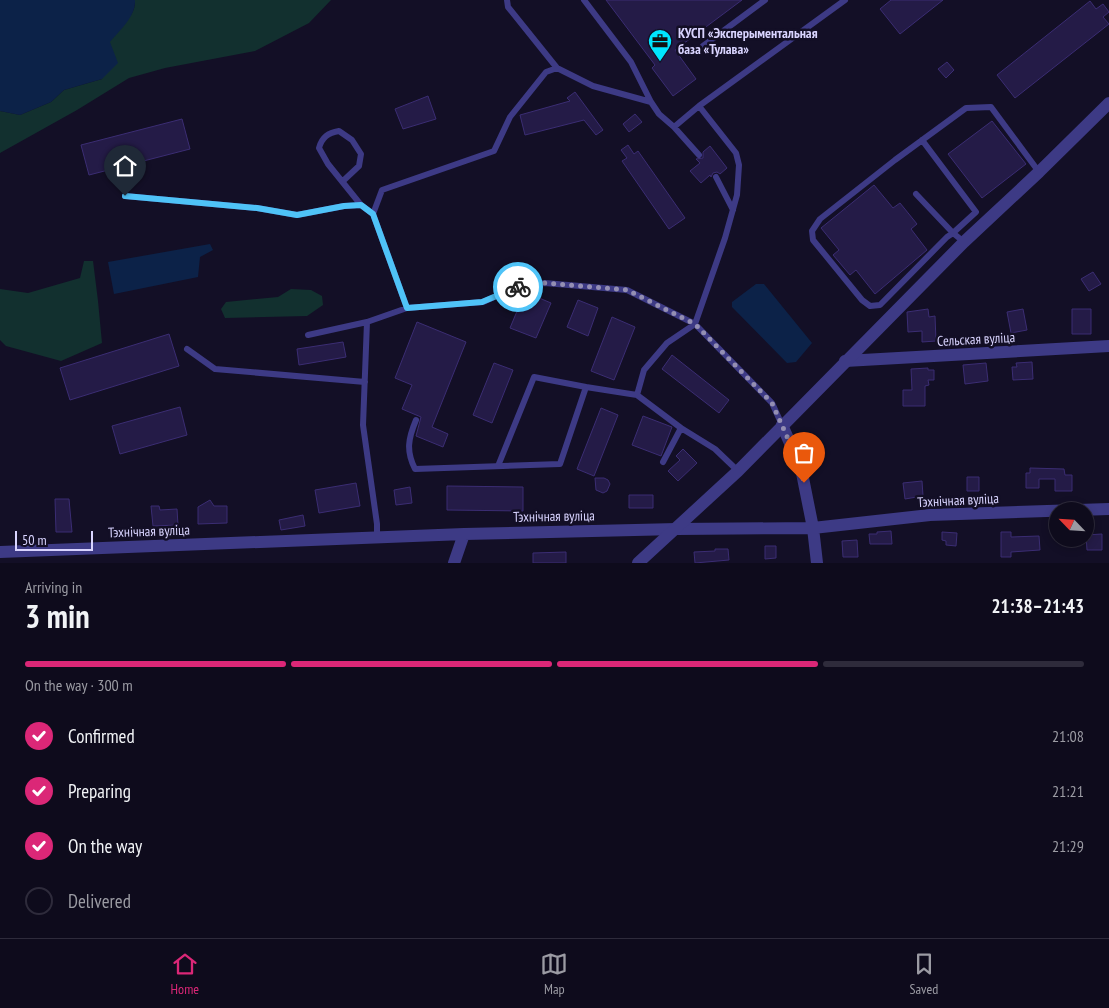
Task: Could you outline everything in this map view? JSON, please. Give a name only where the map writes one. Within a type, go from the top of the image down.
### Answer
[{"type":"street","points":[[642,561],[738,471],[964,242],[1109,103]]},
{"type":"street","name":"Сельская вуліца","points":[[845,361],[1109,346]]},
{"type":"street","points":[[782,425],[801,468],[813,528],[817,563]]},
{"type":"street","name":"Тэхнічная вуліца","points":[[0,552],[464,534],[677,528],[813,528],[930,515],[1109,509]]},
{"type":"street","points":[[454,563],[464,534]]},
{"type":"lane","points":[[507,0],[508,7],[556,68],[593,86],[651,102]]},
{"type":"lane","points":[[584,0],[631,62],[658,114],[674,127],[699,155]]},
{"type":"lane","points":[[703,46],[765,0]]},
{"type":"lane","points":[[674,127],[699,106],[845,0]]},
{"type":"lane","points":[[373,214],[382,190],[494,151],[510,117],[546,72],[556,68]]},
{"type":"lane","points":[[637,395],[644,370],[667,343],[695,324],[725,238],[737,195],[740,165],[736,153],[699,106]]},
{"type":"lane","points":[[922,140],[976,212],[947,237],[880,304],[870,306],[862,300],[813,240],[812,231],[820,219],[922,140],[966,108],[991,107],[1039,172]]},
{"type":"lane","points":[[343,181],[358,166],[361,154],[352,140],[339,131],[330,132],[321,140],[319,148],[328,164],[361,205],[373,214],[407,308]]},
{"type":"lane","points":[[716,177],[733,210]]},
{"type":"lane","points":[[916,194],[964,242]]},
{"type":"lane","points":[[125,196],[257,208],[297,215],[344,206],[361,205]]},
{"type":"lane","points":[[308,335],[366,322],[407,308],[482,302],[517,287],[544,283],[627,290],[695,324],[772,403],[782,425]]},
{"type":"lane","points":[[366,322],[364,425],[377,537]]},
{"type":"lane","points":[[187,349],[215,369],[365,382]]},
{"type":"lane","points":[[498,466],[534,378],[637,395],[681,428],[716,449],[738,471]]},
{"type":"lane","points":[[416,420],[409,436],[409,458],[415,469],[560,464],[586,387]]},
{"type":"lane","points":[[664,462],[681,428]]},
{"type":"green space","points":[[135,0],[331,0],[309,23],[255,51],[165,68],[129,78],[77,110],[0,153],[0,111],[20,115],[51,102],[64,90],[102,79],[109,43],[129,18]]},
{"type":"green space","points":[[84,261],[93,261],[102,343],[61,361],[6,346],[0,340],[0,289],[28,293],[80,278]]},
{"type":"green space","points":[[291,289],[311,290],[322,296],[323,305],[307,316],[225,318],[221,309],[226,302],[278,297]]},
{"type":"water","points":[[0,0],[135,0],[135,6],[123,28],[110,42],[118,63],[102,79],[64,90],[51,102],[20,115],[0,111]]},
{"type":"water","points":[[210,244],[213,250],[200,257],[198,277],[114,294],[108,262]]},
{"type":"water","points":[[756,284],[764,284],[812,343],[796,362],[787,363],[732,307],[732,302]]},
{"type":"building","points":[[606,0],[742,0],[675,50],[696,79],[673,96],[652,68],[655,65]]},
{"type":"building","points":[[891,0],[943,0],[900,34],[880,9]]},
{"type":"building","points":[[1090,1],[1096,9],[1103,4],[1109,12],[1103,17],[1109,24],[1015,98],[997,75]]},
{"type":"building","points":[[947,62],[954,70],[946,78],[938,69]]},
{"type":"building","points":[[575,92],[603,130],[596,135],[584,120],[525,135],[520,115],[570,101],[567,98]]},
{"type":"building","points":[[428,96],[436,119],[403,129],[395,109]]},
{"type":"building","points":[[635,114],[642,122],[629,132],[623,124]]},
{"type":"building","points":[[182,119],[190,149],[89,175],[81,145]]},
{"type":"building","points":[[992,121],[1026,164],[982,198],[948,154]]},
{"type":"building","points":[[628,145],[634,154],[638,151],[685,218],[669,229],[622,161],[627,158],[621,150]]},
{"type":"building","points":[[710,146],[727,168],[720,174],[717,172],[713,173],[711,177],[710,175],[701,183],[690,171],[700,163],[696,159],[703,158],[703,152]]},
{"type":"building","points":[[874,185],[893,208],[900,203],[917,224],[911,229],[927,250],[875,294],[856,270],[850,275],[833,255],[839,250],[821,228]]},
{"type":"building","points":[[1093,272],[1101,284],[1089,291],[1081,279]]},
{"type":"building","points":[[525,292],[551,303],[536,338],[510,328]]},
{"type":"building","points":[[578,300],[598,308],[588,336],[567,327]]},
{"type":"building","points":[[928,309],[929,317],[935,316],[936,341],[922,342],[922,331],[908,332],[907,312]]},
{"type":"building","points":[[1023,309],[1027,330],[1011,333],[1007,312]]},
{"type":"building","points":[[1072,309],[1091,309],[1091,334],[1072,334]]},
{"type":"building","points":[[612,317],[635,327],[614,380],[591,371]]},
{"type":"building","points":[[417,322],[466,342],[432,427],[448,434],[443,447],[416,436],[421,417],[402,409],[412,385],[395,378]]},
{"type":"building","points":[[169,334],[179,366],[70,400],[60,368]]},
{"type":"building","points":[[343,342],[346,357],[299,365],[297,349]]},
{"type":"building","points":[[672,355],[729,400],[719,413],[662,369]]},
{"type":"building","points":[[1032,362],[1033,379],[1013,380],[1012,367],[1017,367],[1016,363]]},
{"type":"building","points":[[494,363],[513,370],[492,423],[473,415]]},
{"type":"building","points":[[986,363],[988,381],[965,384],[963,365]]},
{"type":"building","points":[[928,368],[928,370],[934,370],[934,380],[928,380],[929,385],[925,386],[925,406],[903,406],[903,390],[912,390],[911,369]]},
{"type":"building","points":[[180,407],[187,435],[120,454],[112,426]]},
{"type":"building","points":[[601,408],[618,415],[594,476],[577,469]]},
{"type":"building","points":[[643,416],[672,427],[661,456],[632,445]]},
{"type":"building","points":[[683,449],[697,463],[678,481],[668,471],[680,460],[676,456]]},
{"type":"building","points":[[1030,468],[1064,469],[1065,475],[1072,475],[1072,491],[1055,491],[1055,479],[1039,479],[1039,488],[1026,488],[1026,473],[1030,473]]},
{"type":"building","points":[[967,477],[979,477],[979,491],[967,491]]},
{"type":"building","points":[[595,478],[608,480],[610,484],[607,491],[603,493],[596,490]]},
{"type":"building","points":[[922,481],[923,496],[905,499],[903,483]]},
{"type":"building","points":[[356,483],[360,506],[319,513],[315,490]]},
{"type":"building","points":[[447,486],[523,487],[523,511],[447,510]]},
{"type":"building","points":[[410,487],[412,503],[396,505],[394,490]]},
{"type":"building","points":[[629,495],[653,495],[653,508],[629,508]]},
{"type":"building","points":[[55,499],[69,499],[72,532],[56,532]]},
{"type":"building","points":[[210,500],[214,506],[227,506],[227,523],[198,524],[198,507]]},
{"type":"building","points":[[151,506],[159,506],[160,510],[177,509],[178,525],[153,526]]},
{"type":"building","points":[[303,515],[305,526],[281,530],[279,520]]},
{"type":"building","points":[[891,531],[892,544],[870,544],[869,534]]},
{"type":"building","points":[[942,532],[957,533],[956,546],[946,545],[946,541],[942,540]]},
{"type":"building","points":[[1001,532],[1011,532],[1011,537],[1039,536],[1040,550],[1011,552],[1011,557],[1001,557]]},
{"type":"building","points":[[1094,534],[1102,534],[1102,550],[1087,550],[1087,548],[1094,548]]},
{"type":"building","points":[[857,540],[858,557],[843,557],[842,541]]},
{"type":"building","points":[[765,546],[776,546],[776,558],[765,559]]},
{"type":"building","points":[[715,549],[728,549],[729,560],[695,563],[694,552],[715,551]]},
{"type":"building","points":[[566,552],[566,563],[533,563],[533,553]]},
{"type":"way so far","points":[[518,287],[544,283],[627,290],[695,324],[772,403],[801,468],[804,483]]},
{"type":"place","name":"КУСП «Эксперыментальная база «Тулава»","points":[[660,62]]},
{"type":"route","points":[[125,196],[257,208],[297,215],[344,206],[361,205],[373,214],[407,308],[482,302],[518,287]]}]
